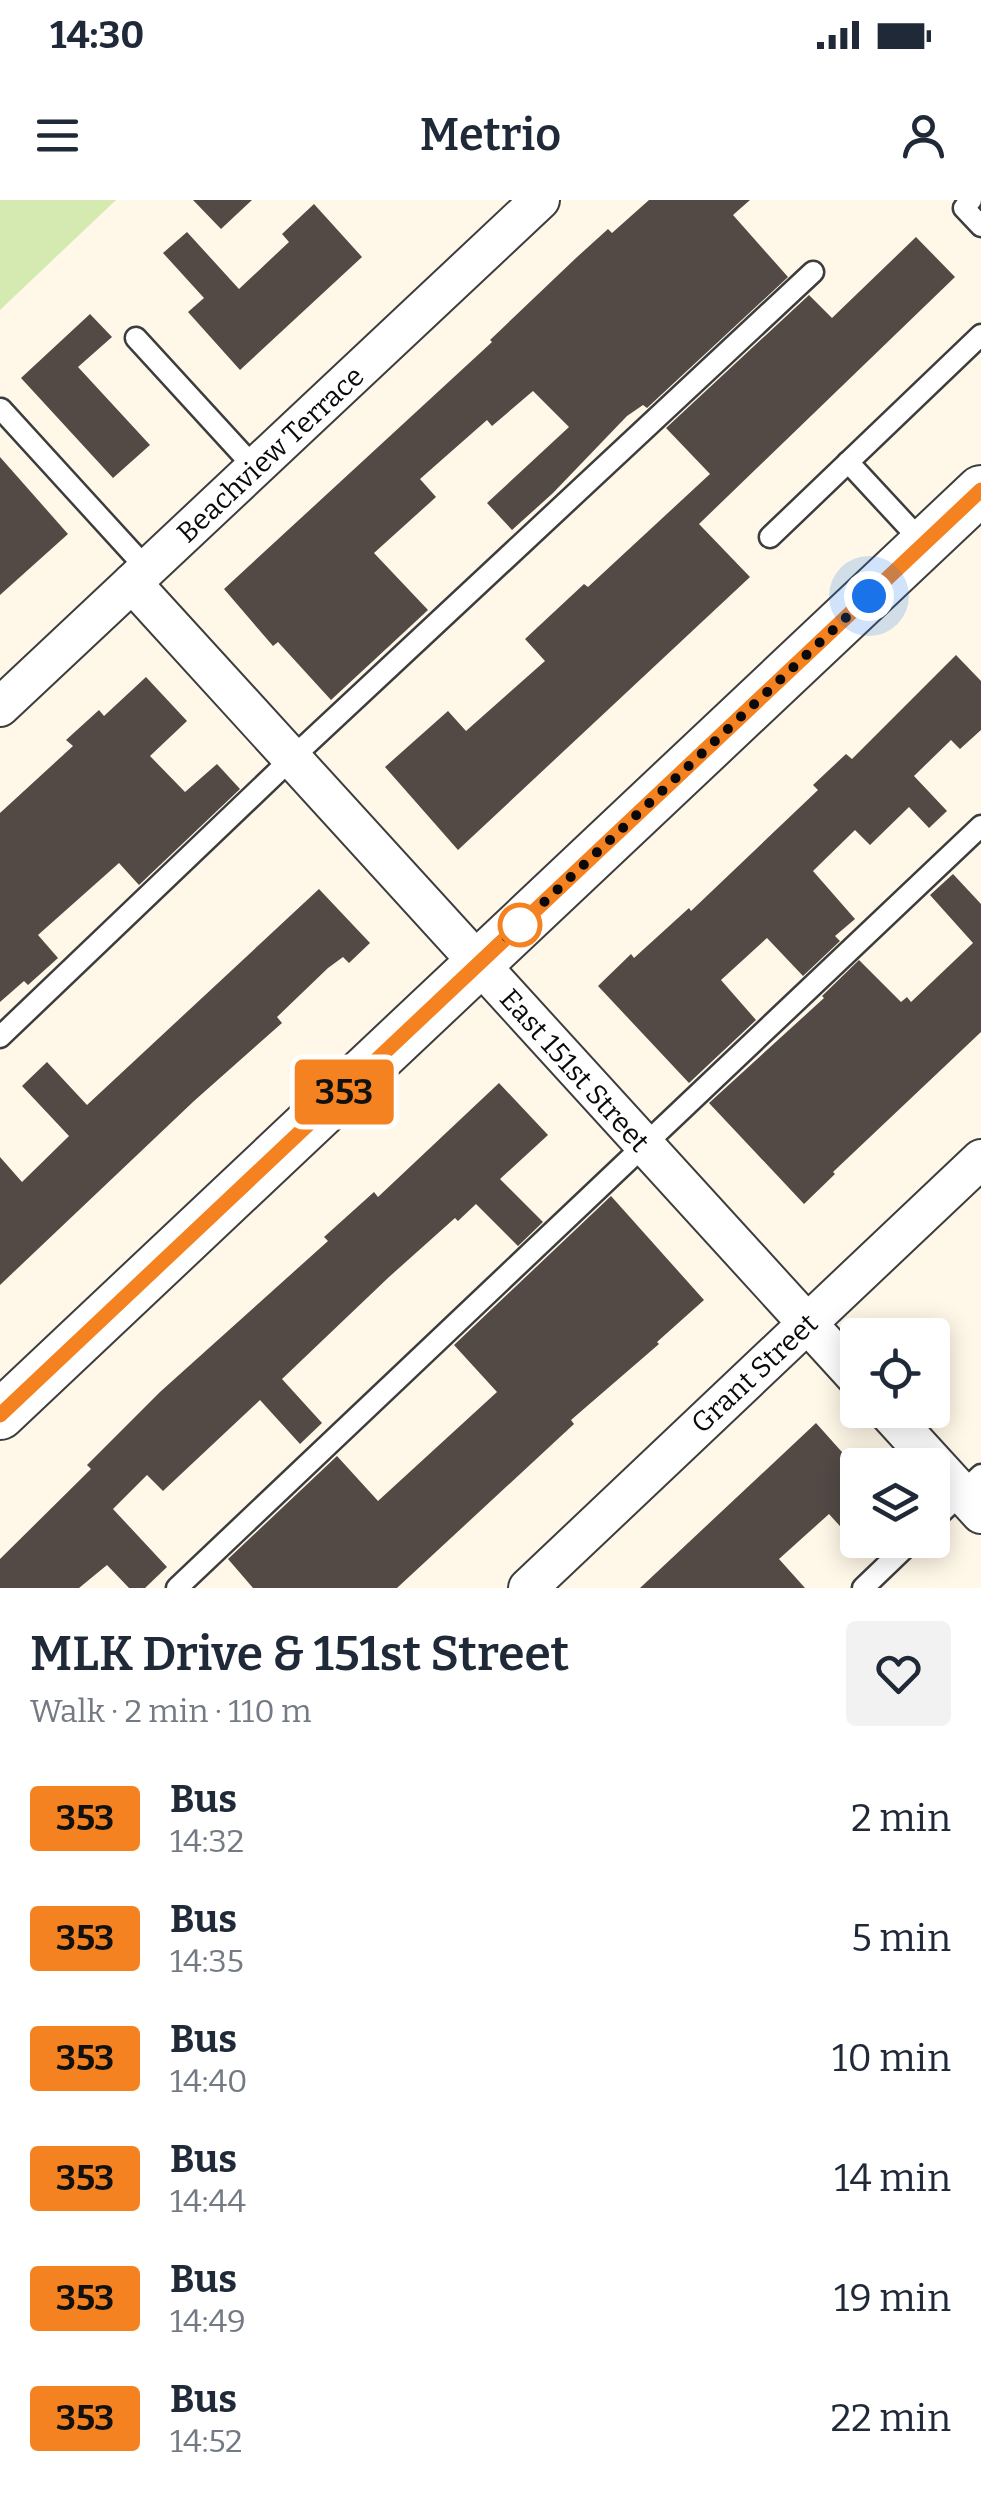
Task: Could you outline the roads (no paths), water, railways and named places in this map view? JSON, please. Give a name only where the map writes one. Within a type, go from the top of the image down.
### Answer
[{"type":"street","name":"Beachview Terrace","points":[[0,707],[540,200]]},
{"type":"street","points":[[0,1415],[981,490]]},
{"type":"street","name":"East 151st Street","points":[[140,576],[291,759],[840,1359]]},
{"type":"street","name":"Grant Street","points":[[528,1588],[981,1159]]},
{"type":"street","points":[[905,1428],[975,1494]]},
{"type":"lane","points":[[967,204],[981,226]]},
{"type":"lane","points":[[0,1037],[291,759],[813,272]]},
{"type":"lane","points":[[770,537],[981,335]]},
{"type":"lane","points":[[136,338],[255,468]]},
{"type":"lane","points":[[1,409],[140,576]]},
{"type":"lane","points":[[848,462],[924,544]]},
{"type":"lane","points":[[176,1588],[981,826]]},
{"type":"lane","points":[[950,1510],[975,1494]]},
{"type":"lane","points":[[863,1588],[894,1558]]}]
